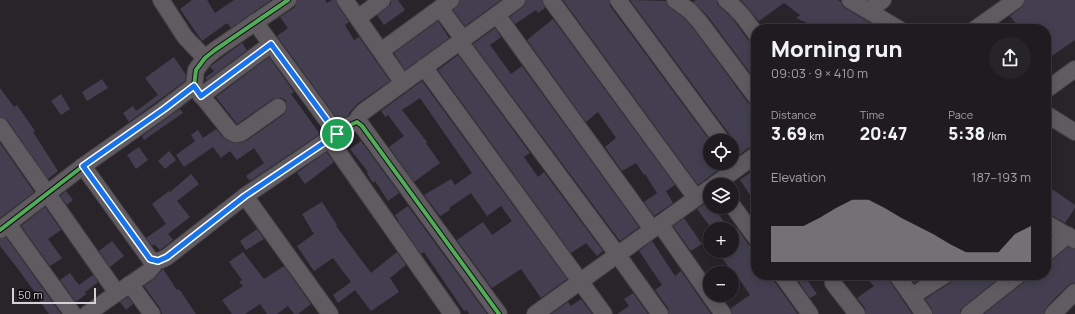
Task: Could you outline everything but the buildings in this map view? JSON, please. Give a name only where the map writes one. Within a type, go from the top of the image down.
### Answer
[{"type":"street","points":[[161,0],[186,37],[205,58]]},
{"type":"street","points":[[345,0],[403,83]]},
{"type":"street","points":[[358,18],[382,0]]},
{"type":"street","points":[[83,166],[150,259],[158,261],[167,257],[245,196],[350,125],[357,122],[363,112],[517,0]]},
{"type":"street","points":[[551,0],[696,198]]},
{"type":"street","points":[[618,0],[717,134]]},
{"type":"street","points":[[726,0],[742,14],[751,27]]},
{"type":"street","points":[[850,0],[890,24]]},
{"type":"street","points":[[868,10],[883,0]]},
{"type":"street","points":[[982,24],[1016,0]]},
{"type":"street","points":[[278,107],[241,133],[233,133],[198,91],[196,70],[205,58],[280,2]]},
{"type":"street","points":[[683,2],[751,90]]},
{"type":"street","points":[[381,51],[445,4],[462,40],[660,314]]},
{"type":"street","points":[[497,15],[723,314]]},
{"type":"street","points":[[255,22],[452,314]]},
{"type":"street","points":[[73,314],[4,227],[83,166],[164,109],[198,91],[271,44]]},
{"type":"street","points":[[424,67],[604,314]]},
{"type":"street","points":[[1051,86],[1075,69]]},
{"type":"street","points":[[1051,117],[1075,132]]},
{"type":"street","points":[[357,122],[362,126],[498,314]]},
{"type":"street","points":[[3,135],[123,288],[152,314]]},
{"type":"street","points":[[739,159],[751,156]]},
{"type":"street","points":[[720,178],[727,170]]},
{"type":"street","points":[[535,314],[703,193]]},
{"type":"street","points":[[245,196],[330,314]]},
{"type":"street","points":[[739,214],[751,231]]},
{"type":"street","points":[[1051,226],[1072,238]]},
{"type":"street","points":[[1051,250],[1072,238]]},
{"type":"street","points":[[87,314],[148,272],[153,266],[154,261]]},
{"type":"street","points":[[786,280],[810,314]]},
{"type":"street","points":[[901,280],[924,314]]},
{"type":"street","points":[[912,296],[937,280]]},
{"type":"street","points":[[970,314],[1012,280]]},
{"type":"street","points":[[834,284],[857,314]]},
{"type":"street","points":[[1057,312],[1075,292]]},
{"type":"cycle path","points":[[0,230],[83,166],[194,86],[196,70],[205,58],[288,0]]},
{"type":"cycle path","points":[[83,166],[150,259],[158,261],[167,257],[245,196],[350,125],[357,122],[362,126],[499,314]]},
{"type":"route","points":[[271,44],[337,134],[245,196],[167,257],[158,261],[150,259],[83,166],[194,86],[201,96],[271,44]]}]
